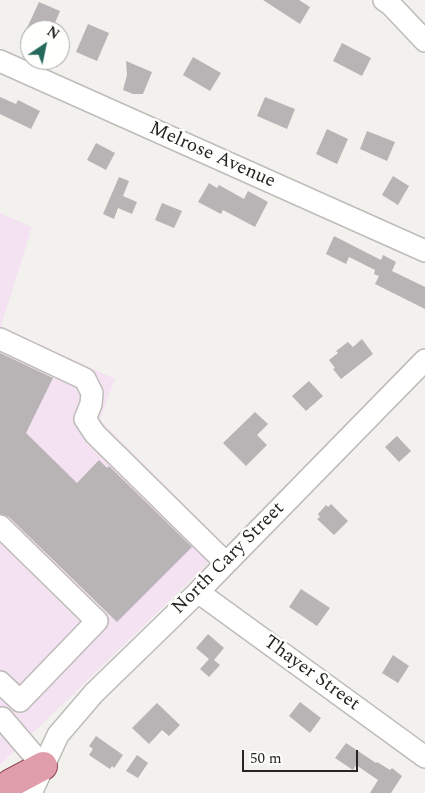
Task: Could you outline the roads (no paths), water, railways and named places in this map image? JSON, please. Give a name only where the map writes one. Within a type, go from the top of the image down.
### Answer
[{"type":"main road","points":[[0,791],[43,766]]},
{"type":"street","points":[[384,0],[425,41]]},
{"type":"street","name":"Melrose Avenue","points":[[0,60],[425,251]]},
{"type":"street","points":[[0,339],[85,378],[92,393],[91,404],[85,419],[95,434],[226,563]]},
{"type":"street","name":"North Cary Street","points":[[31,793],[58,735],[94,693],[198,592],[425,360]]},
{"type":"street","points":[[0,526],[98,622],[1,719],[43,766]]},
{"type":"street","name":"Thayer Street","points":[[198,592],[425,757]]},
{"type":"street","points":[[0,682],[20,701]]},
{"type":"street","name":"North Cary Street","points":[[41,793],[43,766]]}]
